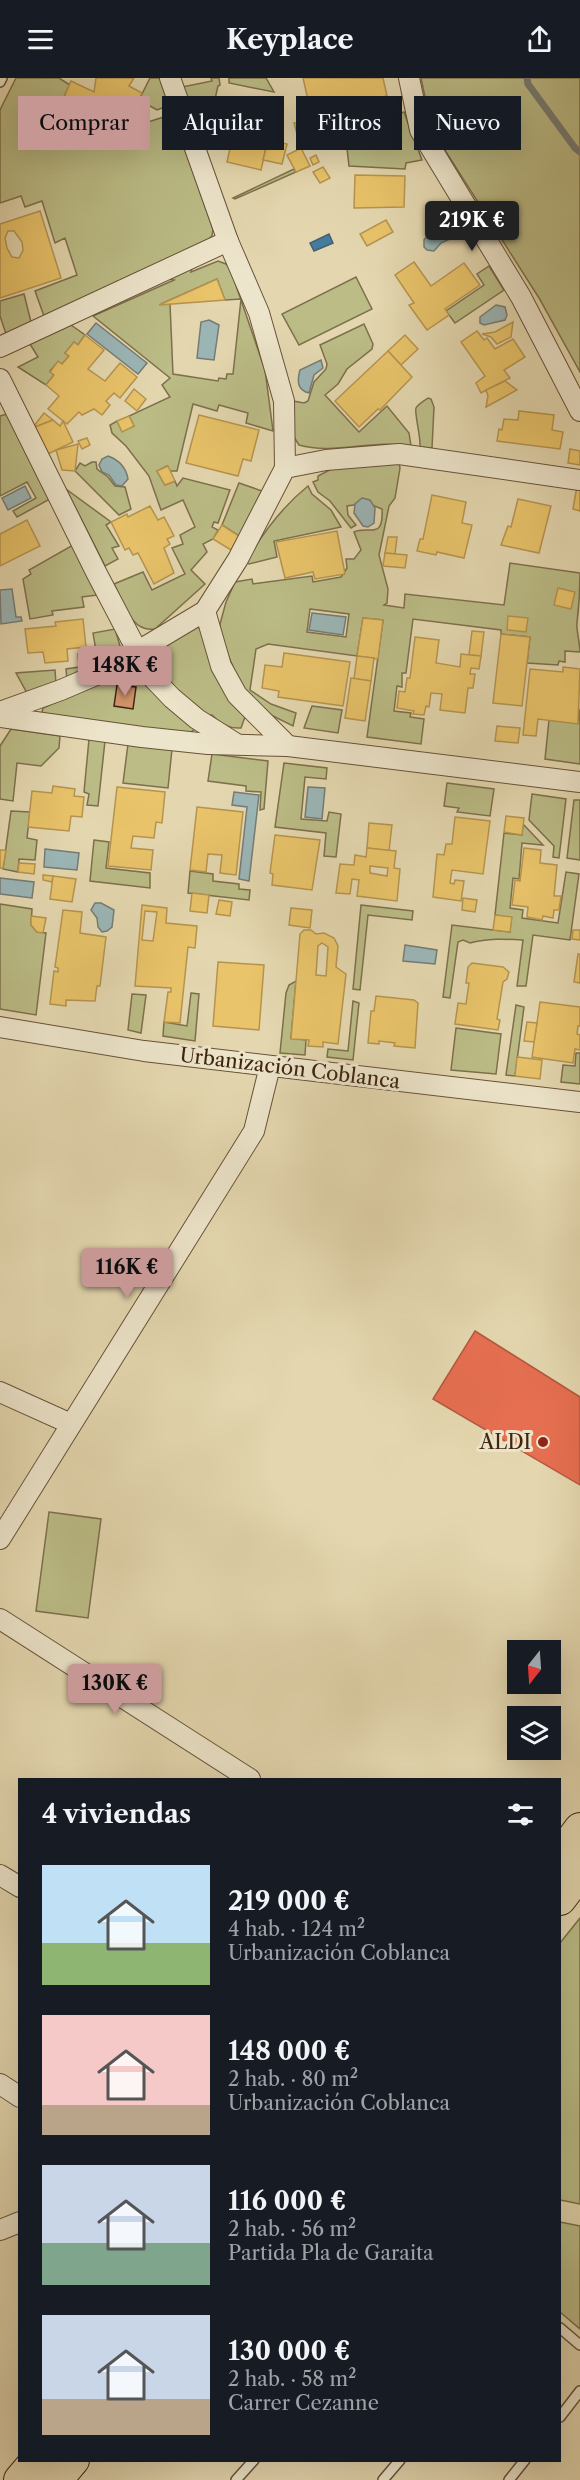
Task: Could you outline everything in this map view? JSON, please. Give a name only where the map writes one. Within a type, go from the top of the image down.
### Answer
[{"type":"main road","points":[[561,1855],[580,1829]]},
{"type":"main road","points":[[561,1898],[580,1872]]},
{"type":"main road","points":[[20,2480],[35,2462]]},
{"type":"main road","points":[[56,2480],[71,2462]]},
{"type":"street","points":[[0,712],[103,672],[205,610],[238,558],[285,468],[284,401],[258,313],[228,242],[170,78]]},
{"type":"street","points":[[409,78],[420,130],[521,297],[580,411]]},
{"type":"street","points":[[0,347],[228,242]]},
{"type":"street","points":[[0,379],[150,675],[172,698],[219,734],[238,745]]},
{"type":"street","points":[[285,468],[326,460],[399,454],[580,480]]},
{"type":"street","points":[[205,610],[221,666],[237,695],[288,746]]},
{"type":"street","points":[[0,717],[142,737],[238,745],[288,746],[580,782]]},
{"type":"street","name":"Urbanización Coblanca","points":[[0,1027],[144,1051],[580,1102]]},
{"type":"street","points":[[0,1539],[254,1131],[270,1066]]},
{"type":"street","points":[[0,1392],[71,1424]]},
{"type":"street","points":[[0,1619],[248,1778]]},
{"type":"street","points":[[0,1875],[18,1886]]},
{"type":"street","points":[[0,2084],[18,2096]]},
{"type":"street","points":[[0,2230],[18,2223]]},
{"type":"lane","points":[[0,82],[2,78]]},
{"type":"lane","points":[[561,2329],[580,2345]]},
{"type":"lane","points":[[561,2416],[580,2391]]},
{"type":"lane","points":[[236,2480],[252,2462]]},
{"type":"lane","points":[[382,2480],[398,2462]]},
{"type":"lane","points":[[509,2480],[523,2462]]},
{"type":"green space","points":[[16,78],[59,78],[70,85],[64,96],[18,96],[18,150],[150,150],[150,121],[162,118],[162,150],[186,150],[213,229],[212,236],[196,252],[191,272],[218,261],[230,268],[241,299],[225,300],[217,279],[161,304],[170,304],[173,374],[218,381],[219,378],[226,379],[227,374],[233,374],[241,300],[265,370],[273,431],[246,423],[248,413],[219,405],[217,411],[193,404],[177,471],[170,471],[167,466],[157,471],[165,485],[175,481],[177,486],[183,478],[230,490],[218,523],[214,522],[212,527],[218,530],[213,539],[203,544],[207,552],[191,570],[205,584],[155,629],[147,629],[134,622],[114,584],[143,572],[152,590],[185,574],[172,548],[183,544],[180,535],[195,527],[183,500],[161,510],[149,476],[126,446],[112,433],[110,425],[117,421],[122,431],[134,426],[129,416],[170,397],[162,385],[170,378],[93,316],[174,280],[163,278],[44,316],[35,291],[77,275],[65,238],[55,243],[42,201],[25,207],[21,196],[0,203],[0,110]]},
{"type":"green space","points":[[150,78],[160,78],[167,96],[162,96],[162,108],[157,110],[150,106],[150,96],[141,96]]},
{"type":"green space","points":[[211,78],[219,78],[220,85],[216,96],[185,96],[182,87],[212,81]]},
{"type":"green space","points":[[229,78],[266,78],[274,92],[229,83]]},
{"type":"green space","points":[[421,78],[580,78],[580,372],[539,298],[445,150],[521,150],[521,96],[425,96]]},
{"type":"green space","points":[[404,112],[414,139],[414,150],[418,150],[422,160],[406,163],[405,169],[349,166],[347,150],[402,150],[402,113]]},
{"type":"green space","points":[[294,169],[296,172],[233,198]]},
{"type":"green space","points":[[489,266],[504,290],[455,323],[446,311],[484,285],[477,274]]},
{"type":"green space","points":[[356,277],[372,309],[299,345],[282,314]]},
{"type":"green space","points":[[24,294],[31,322],[6,334],[0,316],[0,301]]},
{"type":"green space","points":[[364,324],[373,344],[372,349],[347,369],[338,384],[325,395],[359,432],[387,406],[409,433],[411,446],[382,444],[312,448],[299,445],[294,437],[293,401],[304,403],[308,401],[314,382],[326,369],[327,364],[320,345]]},
{"type":"green space","points":[[71,325],[85,335],[78,345],[74,342],[65,353],[69,356],[62,364],[58,362],[50,371],[54,375],[46,385],[18,367],[38,357],[30,344]]},
{"type":"green space","points":[[428,398],[431,399],[434,407],[432,448],[420,447],[416,414],[417,407]]},
{"type":"green space","points":[[7,414],[50,499],[17,517],[13,511],[36,498],[27,482],[0,496],[0,416]]},
{"type":"green space","points":[[96,462],[97,469],[115,486],[125,487],[131,509],[119,515],[75,471],[80,463],[85,466]]},
{"type":"green space","points":[[399,463],[395,498],[389,506],[379,555],[388,589],[387,603],[384,605],[404,608],[405,594],[504,605],[510,563],[580,573],[577,626],[580,652],[565,651],[565,662],[559,661],[558,665],[527,663],[530,637],[501,634],[501,630],[413,619],[406,673],[402,673],[402,687],[397,686],[394,711],[411,713],[410,717],[424,719],[421,744],[367,737],[383,620],[363,618],[357,656],[268,644],[256,649],[250,690],[271,704],[296,713],[293,726],[273,716],[257,704],[241,685],[221,641],[220,624],[226,602],[235,582],[252,579],[253,584],[312,576],[313,582],[341,577],[347,568],[346,559],[354,559],[361,550],[354,532],[378,528],[382,519],[382,509],[367,503],[347,506],[348,515],[356,525],[351,528],[330,501],[318,492],[313,482],[318,480],[318,476],[341,464]],"holes":[[[310,609],[349,614],[346,637],[307,632]]]},
{"type":"green space","points":[[239,483],[262,491],[239,536],[222,525]]},
{"type":"green space","points":[[308,486],[312,494],[331,510],[341,527],[274,541],[277,557],[249,564],[246,562],[273,521]]},
{"type":"green space","points":[[66,489],[111,522],[106,525],[119,546],[112,548],[118,559],[105,566]]},
{"type":"green space","points":[[73,545],[98,595],[82,597],[84,607],[52,611],[53,615],[30,619],[23,579],[31,574],[29,570]]},
{"type":"green space","points":[[195,626],[202,629],[246,714],[241,728],[225,725],[212,715],[205,715],[189,734],[47,715],[42,712],[43,708],[125,671],[133,671],[144,678],[162,678],[156,662],[157,649]]},
{"type":"green space","points":[[115,629],[120,646],[116,656],[67,680],[66,669],[79,667],[78,654],[96,651],[93,633]]},
{"type":"green space","points":[[55,670],[56,684],[27,693],[16,673]]},
{"type":"green space","points":[[312,706],[342,710],[338,733],[304,728]]},
{"type":"green space","points":[[580,709],[580,764],[545,759],[549,720],[578,723]]},
{"type":"green space","points":[[11,729],[60,736],[59,748],[41,766],[17,763],[13,801],[0,799],[0,746]]},
{"type":"green space","points":[[89,739],[105,741],[98,806],[87,805],[89,794],[84,792]]},
{"type":"green space","points":[[128,744],[172,749],[168,788],[123,783]]},
{"type":"green space","points":[[212,754],[268,761],[264,809],[260,810],[261,792],[246,791],[246,786],[208,781]]},
{"type":"green space","points":[[284,763],[327,768],[326,779],[305,777],[301,819],[327,821],[329,812],[341,814],[336,857],[324,856],[326,833],[275,827]]},
{"type":"green space","points":[[447,783],[494,789],[490,816],[457,812],[459,808],[444,806]]},
{"type":"green space","points":[[532,794],[566,799],[559,858],[553,857],[554,846],[529,820]]},
{"type":"green space","points":[[574,800],[580,800],[580,860],[567,858]]},
{"type":"green space","points":[[11,811],[30,812],[27,838],[37,840],[35,860],[19,859],[18,872],[3,869]]},
{"type":"green space","points":[[523,824],[543,845],[522,843],[519,879],[513,878],[510,908],[523,910],[522,918],[558,923],[566,872],[579,874],[570,940],[533,935],[526,986],[517,986],[523,940],[503,939],[470,943],[463,940],[458,942],[450,998],[443,997],[452,925],[510,932],[511,918],[495,915],[504,833],[522,835]]},
{"type":"green space","points":[[94,840],[109,842],[106,868],[150,873],[150,888],[90,881]]},
{"type":"green space","points":[[190,871],[213,874],[213,881],[239,884],[239,889],[250,890],[249,900],[188,893]]},
{"type":"green space","points":[[0,904],[32,909],[31,925],[37,932],[46,933],[36,1015],[0,1009]]},
{"type":"green space","points":[[361,905],[413,911],[412,920],[368,915],[360,990],[353,989]]},
{"type":"green space","points":[[296,981],[291,1038],[306,1040],[305,1055],[280,1053],[286,993],[289,985]]},
{"type":"green space","points":[[191,993],[199,994],[195,1041],[163,1036],[164,1022],[187,1026]]},
{"type":"green space","points":[[132,994],[146,995],[141,1033],[128,1030]]},
{"type":"green space","points":[[353,1001],[359,1003],[353,1060],[327,1057],[328,1049],[348,1051]]},
{"type":"green space","points":[[516,1005],[524,1007],[515,1076],[506,1075]]},
{"type":"green space","points":[[456,1028],[501,1034],[496,1074],[451,1070]]},
{"type":"green space","points":[[576,1053],[580,1053],[580,1084],[561,1082],[563,1065],[575,1066]]},
{"type":"green space","points":[[49,1512],[101,1519],[88,1618],[36,1611]]},
{"type":"green space","points":[[580,1918],[580,2204],[561,2200],[561,1942]]},
{"type":"green space","points":[[561,2222],[580,2226],[580,2329],[561,2313]]},
{"type":"water","points":[[448,231],[452,238],[441,243],[434,251],[424,247],[424,240],[428,235]]},
{"type":"water","points":[[496,305],[505,307],[507,315],[505,320],[484,325],[480,323],[480,317]]},
{"type":"water","points":[[209,320],[219,325],[214,360],[197,358],[201,322]]},
{"type":"water","points":[[96,323],[147,363],[138,374],[87,334]]},
{"type":"water","points":[[321,360],[323,368],[314,375],[309,393],[305,392],[299,384],[300,370]]},
{"type":"water","points":[[108,456],[119,462],[126,471],[128,479],[122,486],[116,485],[109,475],[102,472],[99,465],[102,459]]},
{"type":"water","points":[[25,486],[31,498],[8,510],[2,498]]},
{"type":"water","points":[[362,498],[370,500],[375,508],[374,523],[368,527],[363,526],[354,513],[355,504]]},
{"type":"water","points":[[12,589],[16,617],[21,617],[22,621],[1,624],[0,590]]},
{"type":"water","points":[[312,613],[346,617],[343,635],[309,630]]},
{"type":"water","points":[[308,787],[325,788],[322,819],[305,817]]},
{"type":"water","points":[[234,792],[259,795],[249,881],[239,879],[247,807],[232,805]]},
{"type":"water","points":[[45,849],[79,853],[77,870],[44,867]]},
{"type":"water","points":[[0,878],[34,882],[32,898],[0,894]]},
{"type":"water","points":[[95,903],[101,903],[114,910],[112,927],[107,931],[102,932],[98,927],[97,918],[91,910]]},
{"type":"water","points":[[405,945],[437,950],[435,964],[403,961]]},
{"type":"building: Viviendas","points":[[96,78],[134,78],[129,86],[142,93],[140,96],[64,96],[71,81],[94,92]]},
{"type":"building: Viviendas","points":[[303,78],[383,78],[387,96],[307,96]]},
{"type":"building: Viviendas","points":[[284,143],[287,144],[282,164],[263,160],[266,150],[284,150]]},
{"type":"building: Viviendas","points":[[230,150],[266,150],[261,170],[227,162]]},
{"type":"building: Viviendas","points":[[302,150],[310,166],[296,172],[287,155]]},
{"type":"building: Viviendas","points":[[316,155],[319,162],[313,165],[310,158]]},
{"type":"building: Viviendas","points":[[323,167],[330,178],[320,183],[313,172]]},
{"type":"building: Viviendas","points":[[355,175],[405,176],[404,207],[354,208]]},
{"type":"building: Viviendas","points":[[40,211],[61,278],[0,298],[0,224]],"holes":[[[8,231],[14,231],[22,242],[23,250],[19,258],[12,257],[5,238]]]},
{"type":"building: Viviendas","points":[[386,220],[393,232],[367,246],[360,234]]},
{"type":"building: Viviendas","points":[[414,262],[431,286],[464,263],[480,285],[445,309],[449,315],[427,330],[409,305],[414,303],[395,275]]},
{"type":"building: Viviendas","points":[[217,279],[225,300],[159,305]]},
{"type":"building: Viviendas","points":[[513,322],[511,337],[497,344],[491,337],[482,334],[495,332]]},
{"type":"building: Viviendas","points":[[477,331],[484,340],[487,338],[495,349],[513,339],[525,357],[504,370],[510,378],[481,393],[476,383],[485,376],[461,342]]},
{"type":"building: Viviendas","points":[[85,335],[104,350],[88,369],[105,381],[120,363],[137,377],[120,398],[114,393],[106,401],[110,405],[102,415],[94,409],[82,415],[79,412],[67,424],[48,409],[59,396],[46,385],[54,375],[50,372],[58,361],[62,364],[69,356],[65,353],[74,342],[78,345]]},
{"type":"building: Viviendas","points":[[405,335],[418,349],[401,365],[388,351]]},
{"type":"building: Viviendas","points":[[388,351],[412,377],[380,410],[378,409],[359,427],[335,401]]},
{"type":"building: Viviendas","points":[[505,381],[517,390],[486,407],[488,396],[486,390]]},
{"type":"building: Viviendas","points":[[134,389],[146,399],[137,411],[125,401]]},
{"type":"building: Viviendas","points":[[519,411],[554,415],[552,430],[563,432],[560,449],[497,441],[504,419],[518,420]]},
{"type":"building: Viviendas","points":[[44,413],[53,420],[35,427],[34,426]]},
{"type":"building: Viviendas","points":[[199,415],[259,430],[251,461],[243,459],[238,476],[186,463]]},
{"type":"building: Viviendas","points":[[129,416],[134,426],[122,432],[117,421]]},
{"type":"building: Viviendas","points":[[53,420],[60,426],[63,421],[73,442],[48,454],[35,427]]},
{"type":"building: Viviendas","points":[[87,438],[90,445],[82,449],[78,441]]},
{"type":"building: Viviendas","points":[[78,444],[75,471],[62,470],[56,450]]},
{"type":"building: Viviendas","points":[[570,449],[580,451],[580,465],[568,463]]},
{"type":"building: Viviendas","points":[[168,466],[175,481],[165,485],[157,471]]},
{"type":"building: Viviendas","points":[[577,486],[580,487],[580,511],[573,509]]},
{"type":"building: Viviendas","points":[[432,495],[466,502],[462,523],[472,525],[464,558],[437,552],[436,555],[417,551],[420,539],[423,539]]},
{"type":"building: Viviendas","points":[[518,499],[551,506],[539,553],[501,545],[508,526],[511,527]]},
{"type":"building: Viviendas","points":[[150,506],[158,520],[164,517],[174,536],[167,539],[170,544],[164,548],[174,573],[154,584],[138,553],[133,555],[129,548],[125,550],[111,522],[127,514],[128,517]]},
{"type":"building: Viviendas","points":[[27,520],[40,546],[0,566],[0,534]]},
{"type":"building: Viviendas","points":[[222,525],[239,536],[231,550],[213,539]]},
{"type":"building: Viviendas","points":[[337,531],[345,574],[315,579],[313,572],[285,578],[276,542]]},
{"type":"building: Viviendas","points":[[388,537],[397,537],[395,554],[385,553]]},
{"type":"building: Viviendas","points":[[385,553],[407,555],[405,568],[383,566]]},
{"type":"building: Viviendas","points":[[558,588],[575,592],[571,609],[554,605]]},
{"type":"building: Viviendas","points":[[508,616],[528,618],[526,632],[507,630]]},
{"type":"building: Viviendas","points":[[363,618],[383,620],[378,659],[357,656]]},
{"type":"building: Viviendas","points":[[83,619],[86,647],[67,649],[68,661],[45,663],[43,652],[28,653],[25,629],[56,626],[55,622]]},
{"type":"building: Viviendas","points":[[472,631],[484,632],[481,656],[469,655]]},
{"type":"building: Viviendas","points":[[501,634],[530,637],[522,706],[493,703]]},
{"type":"building: Viviendas","points":[[415,637],[439,640],[436,663],[460,667],[461,654],[481,656],[479,669],[471,668],[470,674],[475,674],[473,688],[468,688],[465,713],[440,710],[442,694],[431,693],[429,707],[426,706],[424,715],[397,708],[399,691],[405,692],[407,678],[410,678]]},
{"type":"building: Viviendas","points":[[284,653],[350,662],[343,706],[278,697],[279,691],[262,688],[265,665],[282,667]]},
{"type":"building: Viviendas","points":[[357,656],[374,658],[371,681],[354,679]]},
{"type":"building: Viviendas","points":[[563,667],[580,669],[578,724],[538,719],[536,736],[523,735],[530,669],[563,672]]},
{"type":"building: Viviendas","points":[[351,678],[371,681],[365,721],[345,718]]},
{"type":"building: Viviendas","points":[[497,726],[520,728],[518,743],[495,741]]},
{"type":"building: Viviendas","points":[[53,786],[75,789],[74,796],[84,797],[82,817],[71,816],[69,831],[28,827],[32,791],[52,793]]},
{"type":"building: Viviendas","points":[[117,787],[165,792],[162,823],[156,822],[154,838],[133,836],[131,848],[153,850],[151,870],[108,866]]},
{"type":"building: Viviendas","points":[[197,807],[243,812],[236,875],[220,873],[222,855],[208,854],[206,872],[190,870]]},
{"type":"building: Viviendas","points":[[506,816],[524,818],[522,835],[504,832]]},
{"type":"building: Viviendas","points":[[455,817],[490,821],[483,874],[452,870],[450,883],[454,884],[455,880],[464,881],[461,901],[433,897],[437,854],[444,855],[446,844],[452,844]]},
{"type":"building: Viviendas","points":[[369,823],[392,825],[389,851],[367,848]]},
{"type":"building: Viviendas","points":[[275,835],[320,840],[312,890],[272,885],[273,874],[270,873]]},
{"type":"building: Viviendas","points":[[367,848],[396,851],[394,868],[400,869],[397,901],[357,896],[359,880],[352,879],[350,894],[336,893],[340,864],[354,865],[355,855],[366,857]],"holes":[[[370,866],[388,868],[387,876],[370,873]]]},
{"type":"building: Viviendas","points":[[524,848],[541,850],[540,863],[557,865],[554,896],[561,896],[559,910],[554,910],[553,918],[543,916],[542,920],[527,917],[528,907],[512,905],[515,880],[520,881]]},
{"type":"building: Viviendas","points":[[0,850],[6,850],[3,868],[0,868]]},
{"type":"building: Viviendas","points":[[19,863],[35,864],[34,874],[18,872]]},
{"type":"building: Viviendas","points":[[43,875],[53,876],[52,882],[43,880]]},
{"type":"building: Viviendas","points":[[53,876],[76,879],[72,902],[50,899]]},
{"type":"building: Viviendas","points":[[192,893],[209,895],[207,913],[190,911]]},
{"type":"building: Viviendas","points":[[463,898],[477,900],[475,912],[462,910]]},
{"type":"building: Viviendas","points":[[219,900],[232,902],[230,916],[216,914]]},
{"type":"building: Viviendas","points":[[142,905],[167,908],[166,923],[197,926],[195,948],[188,947],[180,1023],[164,1022],[168,992],[171,992],[171,988],[135,986]],"holes":[[[145,911],[157,912],[153,941],[142,940]]]},
{"type":"building: Viviendas","points":[[291,908],[312,910],[310,928],[289,925]]},
{"type":"building: Viviendas","points":[[63,910],[82,912],[80,933],[106,937],[100,986],[97,986],[95,1001],[66,1000],[66,1006],[50,1004],[54,971],[58,972],[58,968],[55,967]]},
{"type":"building: Viviendas","points":[[495,915],[512,917],[510,932],[493,930]]},
{"type":"building: Viviendas","points":[[31,916],[46,918],[43,933],[37,932],[31,925]]},
{"type":"building: Viviendas","points":[[304,930],[311,930],[316,934],[324,933],[334,938],[338,946],[336,967],[346,974],[338,1044],[323,1042],[323,1047],[308,1046],[309,1040],[291,1039],[300,934]],"holes":[[[322,943],[328,947],[326,976],[316,975],[318,946]]]},
{"type":"building: Viviendas","points":[[573,930],[580,930],[580,940],[572,939]]},
{"type":"building: Viviendas","points":[[578,954],[580,954],[580,983],[574,982]]},
{"type":"building: Viviendas","points":[[218,962],[264,965],[259,1030],[213,1026]]},
{"type":"building: Viviendas","points":[[472,963],[503,967],[509,972],[507,979],[503,982],[497,1019],[500,1020],[498,1030],[455,1024],[458,1003],[466,1004],[469,983],[466,983],[468,967]]},
{"type":"building: Viviendas","points":[[376,996],[414,1000],[418,1003],[415,1048],[394,1046],[395,1043],[379,1041],[379,1044],[368,1043],[371,1011],[374,1011]]},
{"type":"building: Viviendas","points":[[540,1002],[580,1007],[580,1026],[578,1026],[577,1034],[580,1035],[580,1050],[575,1049],[573,1063],[532,1057]]},
{"type":"building: Viviendas","points":[[527,1022],[537,1023],[534,1042],[524,1041]]},
{"type":"building: Viviendas","points":[[517,1057],[542,1060],[540,1079],[515,1076]]},
{"type":"building: Comercios","name":"ALDI","points":[[475,1331],[580,1397],[580,1485],[433,1399]]},
{"type":"building: Público","points":[[329,234],[333,243],[314,251],[310,243]]},
{"type":"building: Otros","points":[[117,685],[136,687],[133,709],[114,706]]},
{"type":"waterway","points":[[527,78],[528,84],[580,152]]},
{"type":"place","name":"ALDI","points":[[543,1442]]}]
